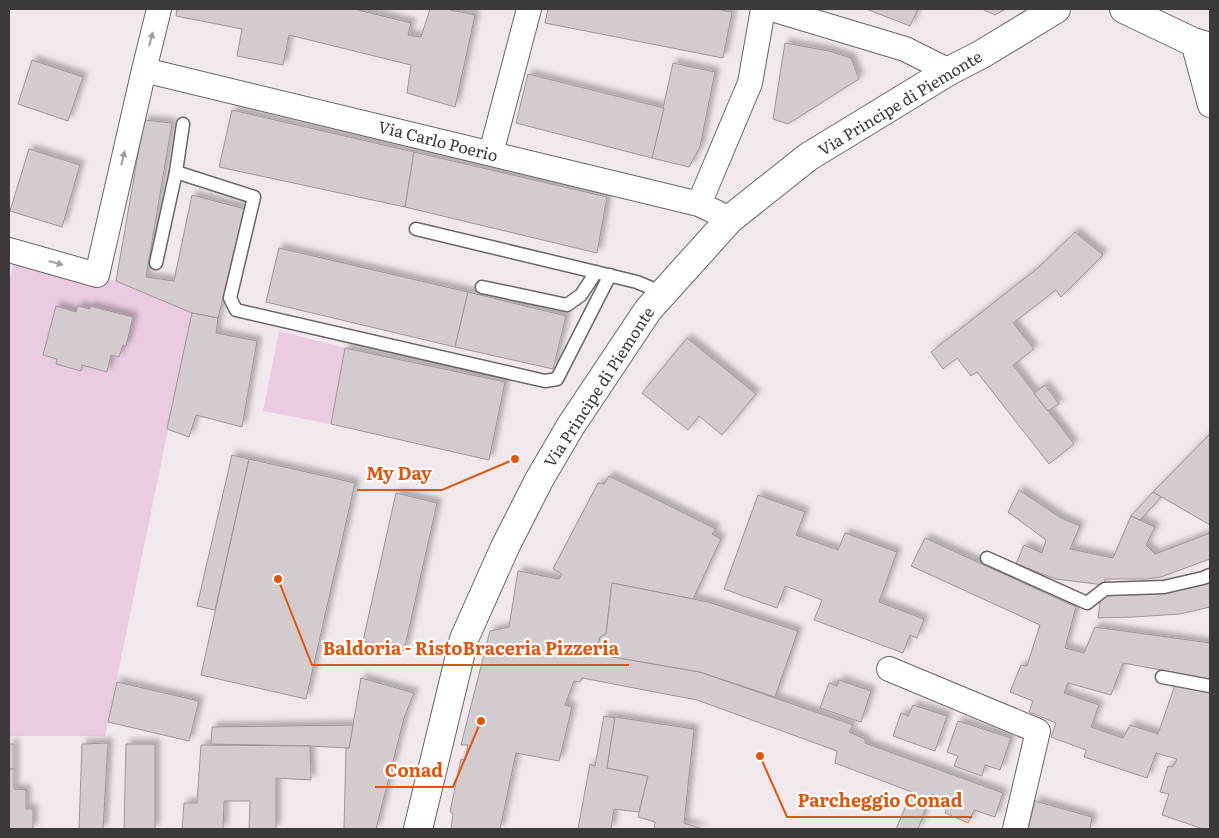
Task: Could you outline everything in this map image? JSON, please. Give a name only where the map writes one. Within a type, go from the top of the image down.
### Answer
[{"type":"main road","name":"Via Principe di Piemonte","points":[[418,829],[464,639],[505,547],[539,480],[570,428],[648,310],[730,219],[808,157],[949,71],[982,54],[1056,9]]},
{"type":"main road","points":[[1124,9],[1201,44]]},
{"type":"street","points":[[9,250],[97,275],[159,9]]},
{"type":"street","points":[[491,153],[529,9]]},
{"type":"street","points":[[699,204],[750,83],[763,9]]},
{"type":"street","points":[[772,9],[905,49],[949,71]]},
{"type":"street","points":[[1201,44],[1210,105]]},
{"type":"street","name":"Via Carlo Poerio","points":[[144,70],[699,204],[730,219]]},
{"type":"street","points":[[889,668],[1038,731],[1015,829]]},
{"type":"lane","points":[[156,263],[176,172],[183,124]]},
{"type":"lane","points":[[176,172],[254,197],[230,298],[236,310],[545,381],[557,379],[610,275]]},
{"type":"lane","points":[[416,229],[638,282],[663,293]]},
{"type":"lane","points":[[482,287],[567,305],[581,295],[596,272]]},
{"type":"lane","points":[[987,558],[1087,603],[1105,588],[1164,587],[1210,575]]},
{"type":"lane","points":[[1162,678],[1210,686]]},
{"type":"shaded area","points":[[14,261],[116,281],[192,313],[105,736],[9,736],[9,283]]},
{"type":"shaded area","points":[[279,331],[345,348],[331,424],[263,411]]},
{"type":"building","points":[[177,9],[354,9],[411,23],[408,35],[421,37],[430,9],[446,9],[475,15],[455,107],[407,93],[411,65],[289,35],[283,65],[237,56],[242,29],[176,16]]},
{"type":"building","points":[[548,9],[716,9],[732,12],[723,58],[545,23]]},
{"type":"building","points":[[866,9],[918,9],[910,26]]},
{"type":"building","points":[[982,9],[1005,9],[995,15]]},
{"type":"building","points":[[785,43],[829,51],[851,58],[859,79],[788,124],[773,119]]},
{"type":"building","points":[[32,60],[83,77],[68,121],[18,104]]},
{"type":"building","points":[[673,63],[715,72],[700,147],[689,167],[652,158]]},
{"type":"building","points":[[528,74],[664,108],[652,158],[516,123]]},
{"type":"building","points":[[232,110],[414,152],[405,207],[219,167]]},
{"type":"building","points":[[144,120],[172,123],[146,277],[174,281],[192,195],[245,209],[218,318],[192,313],[116,281]]},
{"type":"building","points":[[29,149],[80,165],[62,227],[10,211]]},
{"type":"building","points":[[414,152],[607,197],[597,253],[405,207]]},
{"type":"building","points":[[1075,232],[1103,255],[1061,297],[1056,290],[1013,323],[1034,349],[1013,365],[1074,444],[1049,464],[977,372],[971,376],[957,358],[943,369],[931,352],[1038,268]]},
{"type":"building","points":[[279,248],[468,292],[455,347],[266,302]]},
{"type":"building","points":[[468,292],[566,316],[553,369],[455,347]]},
{"type":"building","points":[[56,306],[76,312],[78,306],[90,309],[90,306],[133,317],[126,346],[123,345],[119,357],[111,355],[107,372],[82,365],[81,371],[56,364],[57,359],[43,355]]},
{"type":"building","points":[[192,313],[218,318],[216,333],[257,341],[242,427],[196,415],[189,437],[167,429]]},
{"type":"building","points":[[687,338],[756,394],[722,435],[699,416],[688,430],[642,393]]},
{"type":"building","points":[[345,348],[505,382],[489,460],[331,424]]},
{"type":"building","points":[[1045,385],[1059,404],[1048,411],[1034,393]]},
{"type":"building","points":[[1210,434],[1210,525],[1153,492]]},
{"type":"building","points":[[232,455],[249,459],[215,610],[197,606]]},
{"type":"building","points":[[249,459],[355,483],[306,699],[201,675]]},
{"type":"building","points":[[609,476],[716,529],[712,534],[721,539],[693,599],[612,583],[606,634],[600,637],[596,654],[700,672],[853,725],[849,732],[865,739],[865,743],[1003,793],[995,817],[974,810],[968,823],[945,813],[949,800],[931,794],[918,829],[896,829],[912,792],[835,763],[837,751],[697,700],[582,678],[580,682],[574,681],[565,705],[572,707],[559,761],[516,753],[500,829],[451,829],[453,814],[450,812],[461,759],[465,760],[468,745],[461,745],[490,631],[509,627],[518,571],[559,579],[562,574],[553,569],[598,483],[604,484]]},
{"type":"building","points":[[1019,490],[1061,518],[1080,526],[1070,549],[1113,558],[1131,516],[1155,527],[1146,545],[1155,554],[1210,533],[1210,559],[1161,577],[1105,579],[1104,585],[1056,579],[1016,564],[1024,545],[1042,553],[1046,540],[1008,512]]},
{"type":"building","points":[[1153,492],[1161,497],[1140,520],[1131,516]]},
{"type":"building","points":[[396,493],[437,503],[404,651],[363,641]]},
{"type":"building","points":[[758,495],[805,512],[796,535],[838,550],[845,533],[897,552],[879,602],[924,619],[917,638],[910,635],[903,653],[814,620],[822,600],[785,586],[777,608],[724,589]]},
{"type":"building","points":[[925,538],[1076,607],[1065,648],[1084,653],[1095,627],[1210,643],[1210,679],[1123,663],[1111,695],[1068,683],[1064,693],[1099,705],[1091,727],[1123,738],[1130,725],[1158,734],[1175,685],[1210,691],[1210,829],[1203,829],[1162,815],[1169,794],[1160,792],[1168,766],[1173,767],[1177,759],[1156,753],[1147,778],[1084,757],[1086,750],[1051,737],[1056,723],[1029,712],[1033,701],[1010,692],[1021,665],[1027,666],[1040,625],[911,566]]},
{"type":"building","points":[[1210,579],[1210,607],[1180,614],[1098,618],[1101,593]]},
{"type":"building","points":[[612,583],[708,602],[798,631],[775,697],[700,672],[596,654],[600,637],[606,634]]},
{"type":"building","points":[[361,678],[414,693],[404,718],[376,829],[344,829],[346,748],[349,748]]},
{"type":"building","points":[[839,680],[871,691],[861,722],[820,708],[829,683],[837,686]]},
{"type":"building","points":[[117,682],[199,701],[189,741],[108,722]]},
{"type":"building","points":[[913,705],[947,716],[935,751],[893,736],[901,713],[908,716]]},
{"type":"building","points":[[604,716],[615,718],[607,768],[648,776],[639,812],[614,809],[611,829],[578,829],[590,764],[595,766]]},
{"type":"building","points":[[615,717],[694,729],[684,823],[703,829],[654,829],[655,822],[638,817],[648,776],[607,768]]},
{"type":"building","points":[[958,721],[1011,738],[1000,770],[985,765],[982,776],[954,766],[958,756],[947,752]]},
{"type":"building","points":[[353,725],[349,748],[211,744],[212,727]]},
{"type":"building","points":[[108,743],[103,829],[79,829],[82,744]]},
{"type":"building","points":[[9,744],[14,744],[14,769],[9,769]]},
{"type":"building","points":[[126,744],[155,744],[155,829],[124,829]]},
{"type":"building","points":[[201,745],[310,746],[311,780],[276,778],[276,829],[249,829],[250,801],[224,801],[223,829],[182,829],[184,803],[197,803]]},
{"type":"building","points":[[9,769],[14,769],[14,789],[26,790],[26,809],[33,809],[33,829],[9,829]]},
{"type":"building","points":[[1035,801],[1092,817],[1090,829],[1028,829]]},
{"type":"place","name":"My Day","points":[[515,459]]},
{"type":"place","name":"Baldoria - RistoBraceria Pizzeria","points":[[278,579]]},
{"type":"place","name":"Conad","points":[[481,721]]},
{"type":"place","name":"Parcheggio Conad","points":[[760,756]]}]
